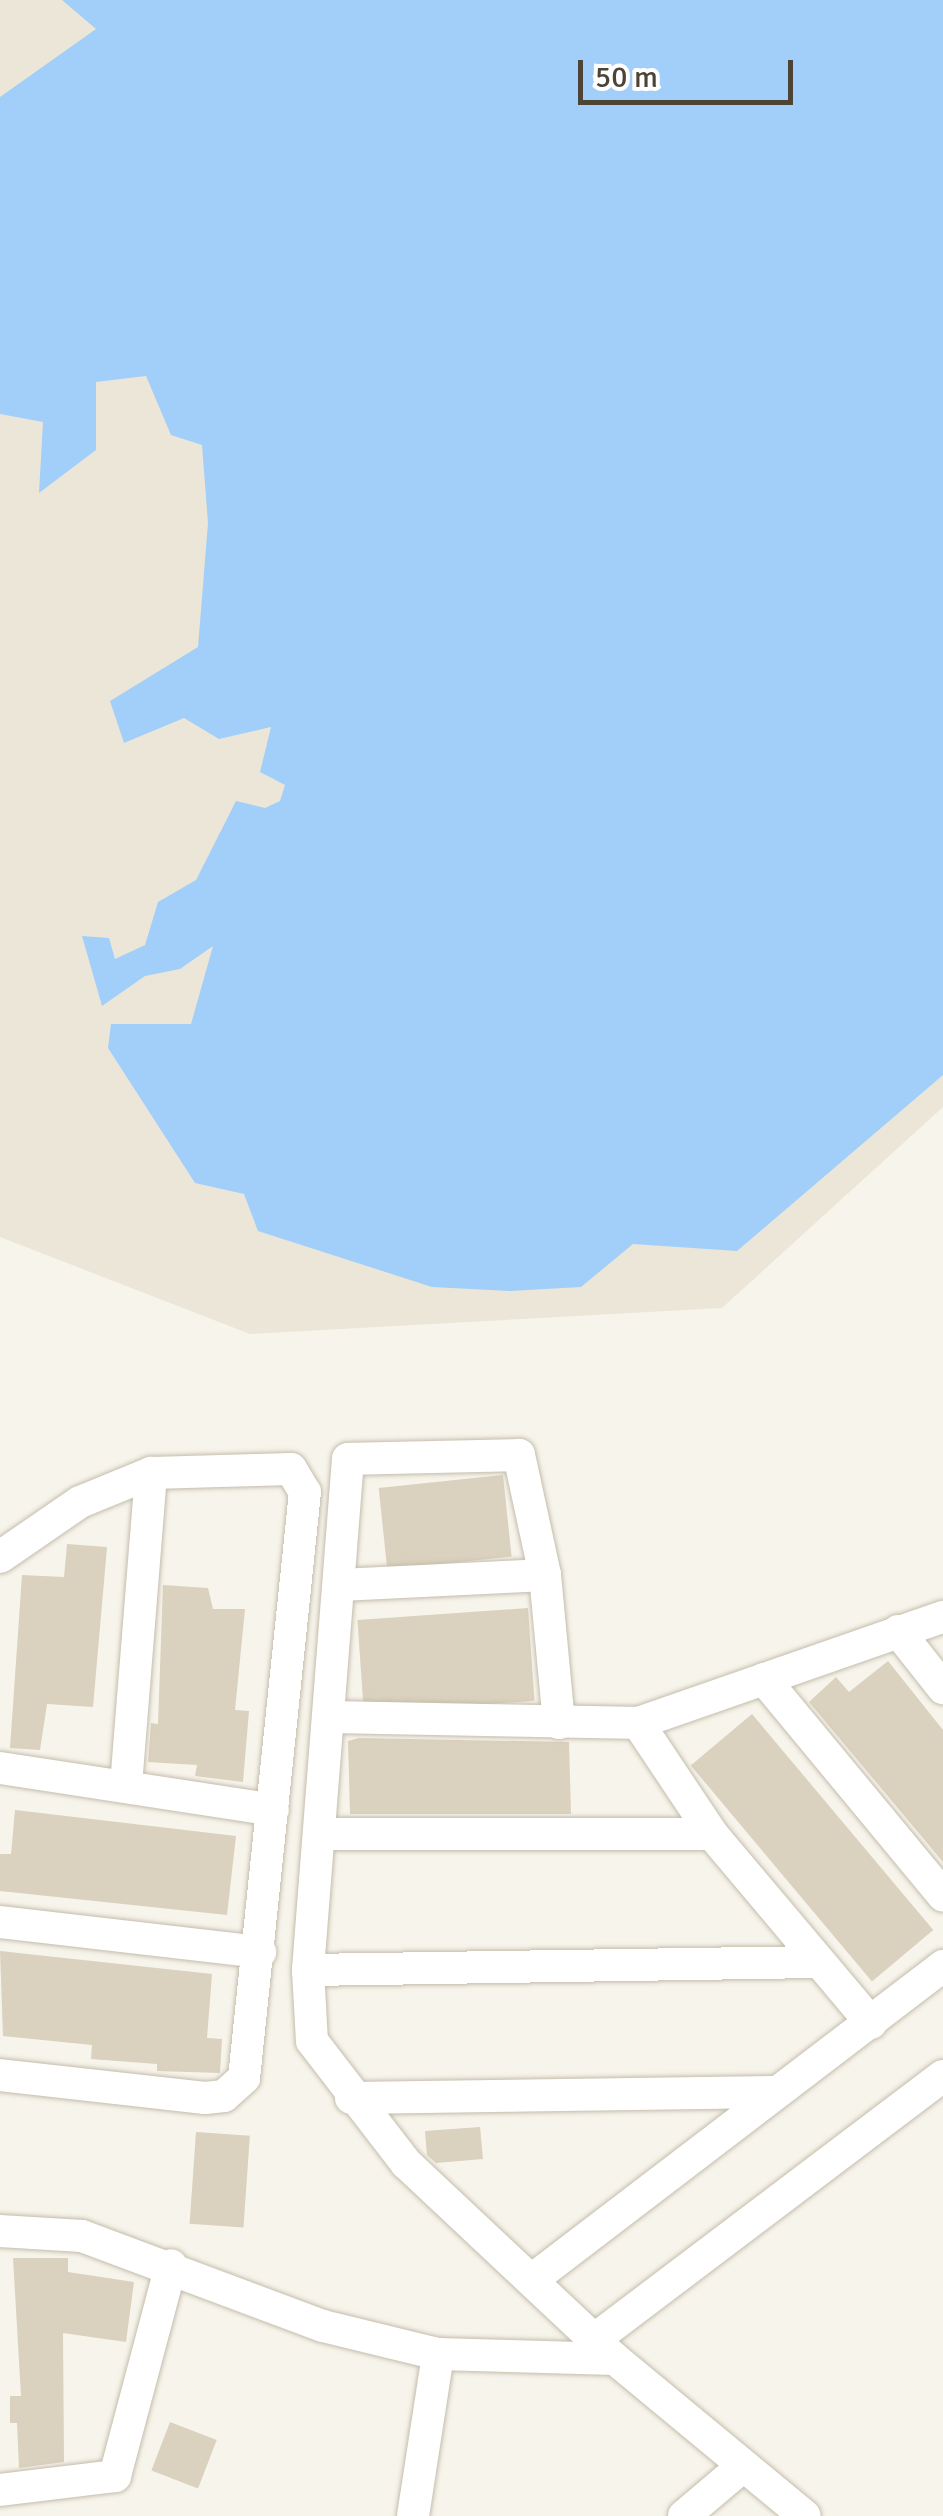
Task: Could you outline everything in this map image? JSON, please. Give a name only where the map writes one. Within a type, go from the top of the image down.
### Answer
[{"type":"street","points":[[559,1722],[545,1575],[519,1454],[358,1454],[345,1471],[334,1717],[308,1970],[312,2041],[351,2098],[406,2162],[605,2349],[806,2516]]},
{"type":"street","points":[[0,1557],[80,1502],[151,1473],[290,1469],[305,1492],[244,2078],[224,2096],[0,2075]]},
{"type":"street","points":[[126,1785],[151,1473]]},
{"type":"street","points":[[341,1584],[545,1575]]},
{"type":"street","points":[[334,1717],[638,1722],[943,1617]]},
{"type":"street","points":[[898,1630],[943,1688]]},
{"type":"street","points":[[764,1679],[943,1894]]},
{"type":"street","points":[[638,1722],[712,1834],[871,2023]]},
{"type":"street","points":[[0,1768],[273,1810]]},
{"type":"street","points":[[323,1834],[712,1834]]},
{"type":"street","points":[[0,1922],[260,1952]]},
{"type":"street","points":[[308,1970],[817,1962]]},
{"type":"street","points":[[534,2279],[943,1966]]},
{"type":"street","points":[[0,2231],[82,2236],[171,2266],[323,2326],[438,2354],[605,2349],[943,2076]]},
{"type":"street","points":[[351,2098],[776,2092]]},
{"type":"street","points":[[0,2490],[115,2476],[171,2266]]},
{"type":"street","points":[[413,2516],[438,2354]]},
{"type":"street","points":[[684,2516],[743,2466]]},
{"type":"shaded area","points":[[0,0],[943,0],[943,1107],[722,1308],[250,1334],[0,1237]]},
{"type":"water","points":[[62,0],[943,0],[943,1075],[737,1251],[633,1244],[581,1287],[510,1291],[432,1287],[258,1231],[244,1194],[195,1183],[108,1048],[111,1024],[191,1024],[213,946],[180,969],[145,976],[102,1006],[82,936],[109,938],[115,959],[145,945],[158,902],[196,880],[236,801],[265,808],[280,801],[285,785],[260,772],[271,727],[219,739],[184,718],[124,743],[110,701],[198,647],[208,523],[202,445],[171,435],[146,376],[96,382],[96,450],[39,493],[43,422],[0,414],[0,97],[96,29]]},
{"type":"building","points":[[503,1475],[512,1557],[387,1570],[379,1488]]},
{"type":"building","points":[[67,1544],[107,1547],[93,1707],[47,1704],[40,1750],[10,1748],[22,1575],[64,1577]]},
{"type":"building","points":[[163,1585],[208,1588],[213,1609],[245,1609],[235,1710],[249,1711],[243,1782],[195,1776],[197,1765],[148,1762],[151,1723],[158,1724]]},
{"type":"building","points":[[528,1608],[534,1701],[364,1713],[357,1620]]},
{"type":"building","points":[[888,1661],[943,1730],[943,1862],[809,1702],[836,1677],[849,1692]]},
{"type":"building","points":[[752,1714],[933,1930],[872,1981],[691,1765]]},
{"type":"building","points":[[359,1738],[569,1742],[571,1814],[350,1814],[348,1741]]},
{"type":"building","points":[[15,1810],[236,1836],[227,1915],[0,1891],[0,1854],[11,1854]]},
{"type":"building","points":[[0,1951],[212,1974],[207,2038],[222,2039],[220,2073],[157,2071],[157,2064],[91,2059],[92,2045],[3,2036]]},
{"type":"building","points":[[480,2127],[483,2159],[436,2163],[427,2155],[425,2131]]},
{"type":"building","points":[[196,2132],[250,2136],[243,2228],[190,2224]]},
{"type":"building","points":[[13,2258],[68,2258],[68,2272],[134,2282],[126,2342],[63,2333],[64,2462],[19,2468],[17,2423],[10,2423],[10,2396],[21,2396]]},
{"type":"building","points":[[170,2422],[217,2440],[198,2488],[151,2471]]}]
